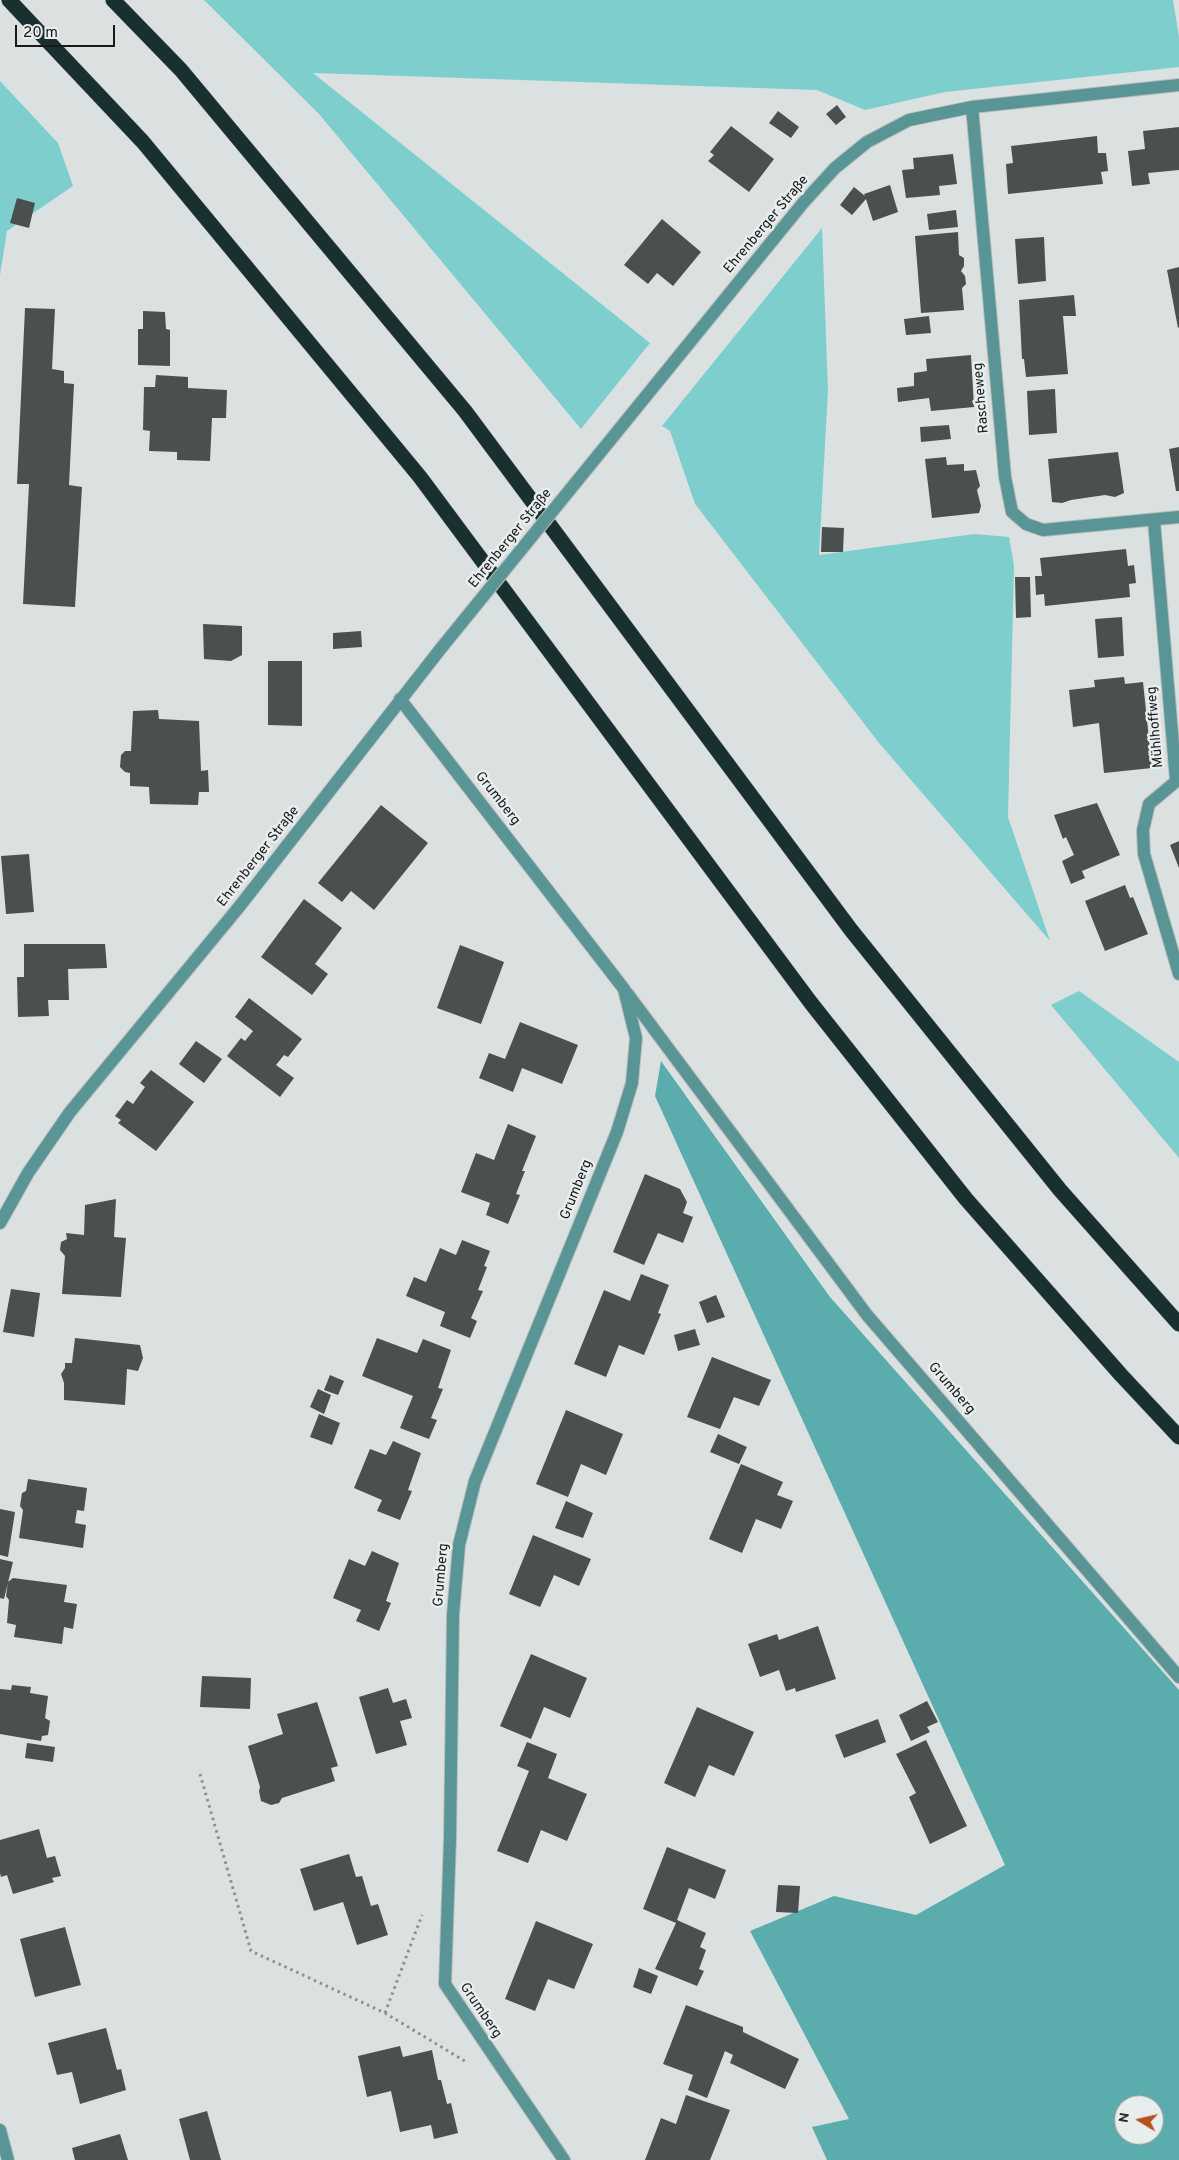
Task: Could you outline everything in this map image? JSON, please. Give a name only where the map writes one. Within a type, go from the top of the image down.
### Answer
[{"type":"highway","points":[[9,0],[143,142],[420,478],[810,1003],[966,1199],[1121,1375],[1179,1436]]},
{"type":"highway","points":[[112,0],[181,70],[465,411],[851,930],[1060,1190],[1179,1324]]},
{"type":"street","name":"Ehrenberger Straße","points":[[0,1223],[28,1172],[70,1112],[239,907],[442,647],[802,203],[835,168],[867,142],[909,120],[972,107],[1179,85]]},
{"type":"street","name":"Rascheweg","points":[[972,107],[1005,477],[1012,512],[1026,524],[1043,530],[1154,521],[1179,517]]},
{"type":"street","name":"Mühlhoffweg","points":[[1154,521],[1177,779],[1149,804],[1143,830],[1144,854],[1179,974]]},
{"type":"street","name":"Grumberg","points":[[400,699],[624,989],[868,1315],[1179,1677]]},
{"type":"street","name":"Grumberg","points":[[564,2160],[445,1984],[450,1828],[453,1615],[459,1545],[475,1482],[617,1132],[632,1083],[636,1038],[624,989]]},
{"type":"street","points":[[0,2130],[8,2160]]},
{"type":"path","points":[[200,1774],[251,1951],[385,2013],[476,2068]]},
{"type":"path","points":[[385,2013],[423,1911]]},
{"type":"shaded area","points":[[204,0],[1173,0],[1179,37],[1179,67],[945,92],[865,110],[817,90],[313,73],[650,343],[581,429],[319,114]]},
{"type":"shaded area","points":[[0,81],[58,143],[73,186],[7,231],[0,275]]},
{"type":"shaded area","points":[[822,228],[828,390],[819,555],[974,534],[1009,537],[1014,565],[1008,817],[1050,941],[879,743],[695,504],[670,431],[662,426]]},
{"type":"shaded area","points":[[1079,991],[1179,1062],[1179,1158],[1051,1005]]},
{"type":"shaded area","points":[[661,1061],[830,1297],[1179,1690],[1179,2160],[827,2160],[812,2127],[849,2119],[750,1931],[834,1896],[916,1915],[1005,1865],[655,1096]]},
{"type":"building","points":[[837,105],[846,117],[836,125],[826,114]]},
{"type":"building","points":[[778,111],[799,127],[791,138],[769,123]]},
{"type":"building","points":[[731,126],[774,159],[749,192],[708,161],[714,155],[710,152]]},
{"type":"building","points":[[1179,127],[1179,170],[1148,173],[1150,184],[1132,186],[1128,151],[1145,149],[1143,131]]},
{"type":"building","points":[[1097,136],[1098,153],[1106,153],[1108,171],[1101,172],[1103,184],[1008,194],[1006,164],[1013,163],[1011,146]]},
{"type":"building","points":[[953,154],[957,184],[939,186],[940,195],[906,198],[902,170],[914,169],[913,158]]},
{"type":"building","points":[[890,185],[898,212],[873,221],[866,199],[852,215],[840,205],[854,187],[865,196],[864,194]]},
{"type":"building","points":[[17,198],[35,203],[29,228],[10,223]]},
{"type":"building","points":[[956,210],[958,227],[929,230],[927,214]]},
{"type":"building","points":[[662,219],[701,252],[673,286],[657,273],[648,284],[624,265]]},
{"type":"building","points":[[958,232],[959,255],[964,258],[964,266],[961,271],[965,276],[966,284],[962,288],[964,310],[921,313],[915,236]]},
{"type":"building","points":[[1044,237],[1046,281],[1018,284],[1015,239]]},
{"type":"building","points":[[1179,267],[1179,327],[1178,328],[1167,270]]},
{"type":"building","points":[[1074,295],[1076,316],[1063,316],[1068,374],[1026,377],[1024,359],[1022,359],[1019,300]]},
{"type":"building","points":[[25,308],[55,309],[52,369],[64,371],[64,383],[74,384],[69,485],[82,487],[75,607],[23,604],[29,484],[17,484]]},
{"type":"building","points":[[143,311],[165,312],[166,329],[170,330],[170,366],[138,365],[138,329],[143,329]]},
{"type":"building","points":[[929,316],[931,333],[906,335],[904,319]]},
{"type":"building","points":[[971,355],[974,407],[931,411],[929,398],[898,402],[897,388],[914,386],[914,373],[927,371],[926,359]]},
{"type":"building","points":[[156,375],[188,377],[188,388],[227,390],[226,418],[212,418],[210,461],[177,460],[177,452],[149,451],[150,431],[143,430],[144,387],[155,387]]},
{"type":"building","points":[[1055,389],[1057,433],[1029,435],[1027,391]]},
{"type":"building","points":[[949,425],[951,439],[921,442],[920,427]]},
{"type":"building","points":[[1179,447],[1179,491],[1176,491],[1169,449]]},
{"type":"building","points":[[1118,452],[1124,493],[1115,497],[1105,495],[1062,503],[1052,502],[1048,459]]},
{"type":"building","points":[[946,457],[947,465],[964,464],[964,471],[976,470],[980,486],[977,490],[981,506],[979,513],[932,518],[925,459]]},
{"type":"building","points":[[822,527],[844,528],[843,552],[821,552]]},
{"type":"building","points":[[1126,549],[1128,566],[1134,565],[1136,583],[1129,584],[1130,597],[1045,606],[1044,594],[1036,595],[1035,576],[1042,576],[1040,558]]},
{"type":"building","points":[[1015,577],[1030,577],[1031,617],[1016,618]]},
{"type":"building","points":[[1122,617],[1124,656],[1098,658],[1095,619]]},
{"type":"building","points":[[203,624],[242,626],[242,655],[231,661],[204,659]]},
{"type":"building","points":[[361,631],[362,647],[333,649],[333,633]]},
{"type":"building","points":[[268,661],[302,661],[302,726],[268,725]]},
{"type":"building","points":[[1124,677],[1125,684],[1143,682],[1152,768],[1104,773],[1099,723],[1073,727],[1069,690],[1095,687],[1094,680]]},
{"type":"building","points":[[158,710],[159,719],[199,721],[201,771],[208,770],[209,792],[199,792],[198,805],[150,804],[149,787],[130,786],[130,773],[125,772],[120,767],[121,755],[125,751],[131,751],[133,711]]},
{"type":"building","points":[[1097,803],[1120,855],[1082,871],[1085,878],[1071,884],[1062,861],[1074,855],[1066,837],[1063,839],[1054,815]]},
{"type":"building","points":[[381,805],[428,843],[374,910],[351,891],[342,902],[318,883]]},
{"type":"building","points":[[1179,841],[1179,868],[1170,845]]},
{"type":"building","points":[[29,854],[34,912],[6,914],[1,856]]},
{"type":"building","points":[[1125,885],[1130,898],[1133,897],[1148,934],[1105,951],[1085,901]]},
{"type":"building","points":[[304,899],[342,928],[315,964],[328,974],[312,995],[261,957]]},
{"type":"building","points":[[24,944],[105,944],[107,968],[68,969],[69,1000],[48,1000],[49,1016],[18,1017],[17,977],[24,977]]},
{"type":"building","points":[[460,945],[504,962],[481,1024],[437,1008]]},
{"type":"building","points":[[249,998],[302,1039],[288,1057],[284,1055],[276,1065],[294,1078],[280,1097],[227,1056],[241,1038],[245,1041],[253,1031],[235,1017]]},
{"type":"building","points":[[520,1022],[578,1045],[562,1084],[522,1068],[513,1092],[479,1078],[489,1053],[505,1059]]},
{"type":"building","points":[[196,1041],[222,1059],[204,1083],[179,1064]]},
{"type":"building","points":[[151,1070],[194,1102],[156,1151],[118,1123],[121,1120],[115,1116],[127,1100],[133,1104],[145,1087],[140,1083]]},
{"type":"building","points":[[508,1124],[536,1136],[522,1171],[525,1171],[516,1194],[520,1195],[508,1224],[486,1215],[490,1203],[461,1192],[476,1153],[494,1160]]},
{"type":"building","points":[[645,1174],[680,1189],[687,1202],[683,1213],[693,1217],[683,1243],[658,1233],[644,1265],[613,1252]]},
{"type":"building","points":[[116,1199],[114,1237],[126,1238],[121,1297],[62,1294],[65,1256],[60,1250],[61,1242],[67,1239],[66,1233],[84,1235],[85,1205]]},
{"type":"building","points":[[462,1240],[490,1251],[484,1266],[487,1267],[478,1290],[483,1291],[471,1318],[477,1321],[470,1338],[440,1326],[445,1312],[406,1296],[414,1277],[426,1282],[440,1248],[456,1255]]},
{"type":"building","points":[[641,1274],[669,1285],[658,1313],[661,1314],[644,1355],[619,1345],[606,1377],[574,1364],[604,1290],[630,1301]]},
{"type":"building","points":[[11,1289],[40,1293],[34,1337],[3,1332]]},
{"type":"building","points":[[716,1295],[725,1317],[707,1323],[699,1302]]},
{"type":"building","points":[[695,1329],[700,1345],[678,1351],[674,1335]]},
{"type":"building","points":[[75,1338],[140,1345],[143,1358],[138,1371],[127,1369],[125,1405],[64,1400],[64,1383],[61,1374],[65,1368],[65,1363],[72,1363]]},
{"type":"building","points":[[377,1338],[417,1353],[423,1339],[451,1350],[438,1388],[443,1389],[431,1418],[437,1420],[429,1439],[400,1428],[413,1396],[362,1376]]},
{"type":"building","points":[[712,1357],[771,1380],[759,1406],[734,1397],[720,1429],[687,1417]]},
{"type":"building","points":[[330,1375],[344,1381],[338,1395],[324,1390]]},
{"type":"building","points":[[318,1389],[331,1395],[324,1414],[310,1407]]},
{"type":"building","points":[[566,1410],[623,1434],[606,1475],[581,1464],[568,1497],[536,1484]]},
{"type":"building","points":[[319,1414],[340,1423],[332,1445],[310,1437]]},
{"type":"building","points":[[718,1434],[747,1447],[739,1464],[710,1452]]},
{"type":"building","points":[[393,1441],[421,1453],[408,1490],[412,1491],[400,1520],[377,1511],[382,1500],[354,1488],[370,1449],[386,1455]]},
{"type":"building","points":[[741,1464],[783,1482],[777,1495],[793,1501],[781,1529],[756,1519],[742,1553],[709,1539]]},
{"type":"building","points":[[28,1479],[87,1488],[84,1511],[77,1510],[75,1523],[86,1525],[83,1548],[19,1538],[23,1510],[20,1506],[22,1493],[26,1491]]},
{"type":"building","points":[[566,1501],[593,1513],[583,1538],[555,1528]]},
{"type":"building","points":[[0,1509],[15,1512],[8,1557],[0,1555]]},
{"type":"building","points":[[533,1535],[591,1559],[579,1586],[554,1575],[540,1607],[509,1594]]},
{"type":"building","points":[[372,1551],[399,1563],[386,1601],[391,1603],[379,1631],[356,1621],[361,1610],[333,1598],[349,1559],[365,1566]]},
{"type":"building","points":[[0,1559],[13,1562],[4,1599],[0,1598]]},
{"type":"building","points":[[13,1578],[67,1585],[64,1602],[77,1604],[73,1629],[64,1627],[62,1644],[14,1637],[16,1625],[7,1623],[9,1600],[6,1596],[8,1582]]},
{"type":"building","points":[[818,1626],[836,1679],[796,1692],[795,1688],[786,1691],[779,1670],[760,1677],[748,1644],[777,1634],[779,1640]]},
{"type":"building","points":[[531,1654],[587,1678],[570,1718],[544,1707],[531,1739],[500,1726]]},
{"type":"building","points":[[202,1676],[251,1678],[250,1709],[200,1707]]},
{"type":"building","points":[[12,1685],[31,1687],[30,1693],[48,1696],[45,1718],[50,1721],[48,1735],[42,1736],[41,1741],[0,1734],[0,1689],[11,1690]]},
{"type":"building","points":[[388,1688],[393,1703],[406,1699],[412,1718],[400,1721],[407,1745],[376,1754],[359,1697]]},
{"type":"building","points":[[927,1701],[938,1722],[927,1727],[930,1732],[911,1741],[899,1715]]},
{"type":"building","points":[[317,1702],[338,1766],[331,1768],[335,1781],[282,1798],[279,1803],[271,1805],[261,1801],[260,1787],[248,1746],[283,1734],[277,1714]]},
{"type":"building","points":[[697,1707],[754,1732],[734,1776],[709,1765],[695,1797],[664,1783]]},
{"type":"building","points":[[878,1719],[886,1742],[844,1758],[835,1735]]},
{"type":"building","points":[[926,1740],[967,1826],[930,1844],[909,1797],[916,1793],[896,1754]]},
{"type":"building","points":[[527,1742],[557,1754],[548,1778],[587,1794],[567,1841],[541,1830],[528,1863],[497,1851],[529,1771],[517,1766]]},
{"type":"building","points":[[27,1743],[55,1747],[53,1762],[25,1758]]},
{"type":"building","points":[[39,1829],[47,1858],[55,1856],[61,1876],[52,1878],[54,1882],[13,1894],[7,1875],[1,1877],[0,1873],[0,1840]]},
{"type":"building","points":[[667,1847],[726,1870],[715,1899],[689,1888],[677,1920],[706,1933],[700,1947],[706,1950],[699,1969],[704,1971],[697,1986],[655,1969],[676,1923],[643,1909]]},
{"type":"building","points":[[349,1854],[356,1877],[362,1876],[371,1906],[378,1904],[388,1935],[357,1945],[343,1902],[314,1911],[300,1869]]},
{"type":"building","points":[[778,1885],[800,1886],[798,1913],[776,1912]]},
{"type":"building","points":[[536,1921],[593,1944],[574,1989],[548,1979],[535,2011],[505,1999]]},
{"type":"building","points":[[65,1927],[81,1985],[35,1997],[20,1939]]},
{"type":"building","points":[[639,1968],[658,1976],[651,1994],[633,1987]]},
{"type":"building","points":[[686,2005],[743,2027],[743,2032],[799,2059],[785,2089],[730,2063],[733,2055],[725,2051],[707,2098],[688,2090],[693,2075],[663,2064]]},
{"type":"building","points":[[106,2028],[117,2070],[121,2069],[126,2090],[80,2104],[72,2072],[57,2075],[48,2043]]},
{"type":"building","points":[[400,2046],[403,2057],[432,2050],[438,2080],[441,2080],[447,2104],[451,2103],[458,2133],[434,2139],[431,2125],[400,2132],[391,2091],[367,2097],[358,2056]]},
{"type":"building","points":[[686,2095],[730,2110],[710,2160],[645,2160],[661,2118],[676,2124]]},
{"type":"building","points":[[207,2111],[221,2160],[190,2160],[179,2119]]},
{"type":"building","points":[[120,2134],[128,2160],[75,2160],[72,2148]]}]
